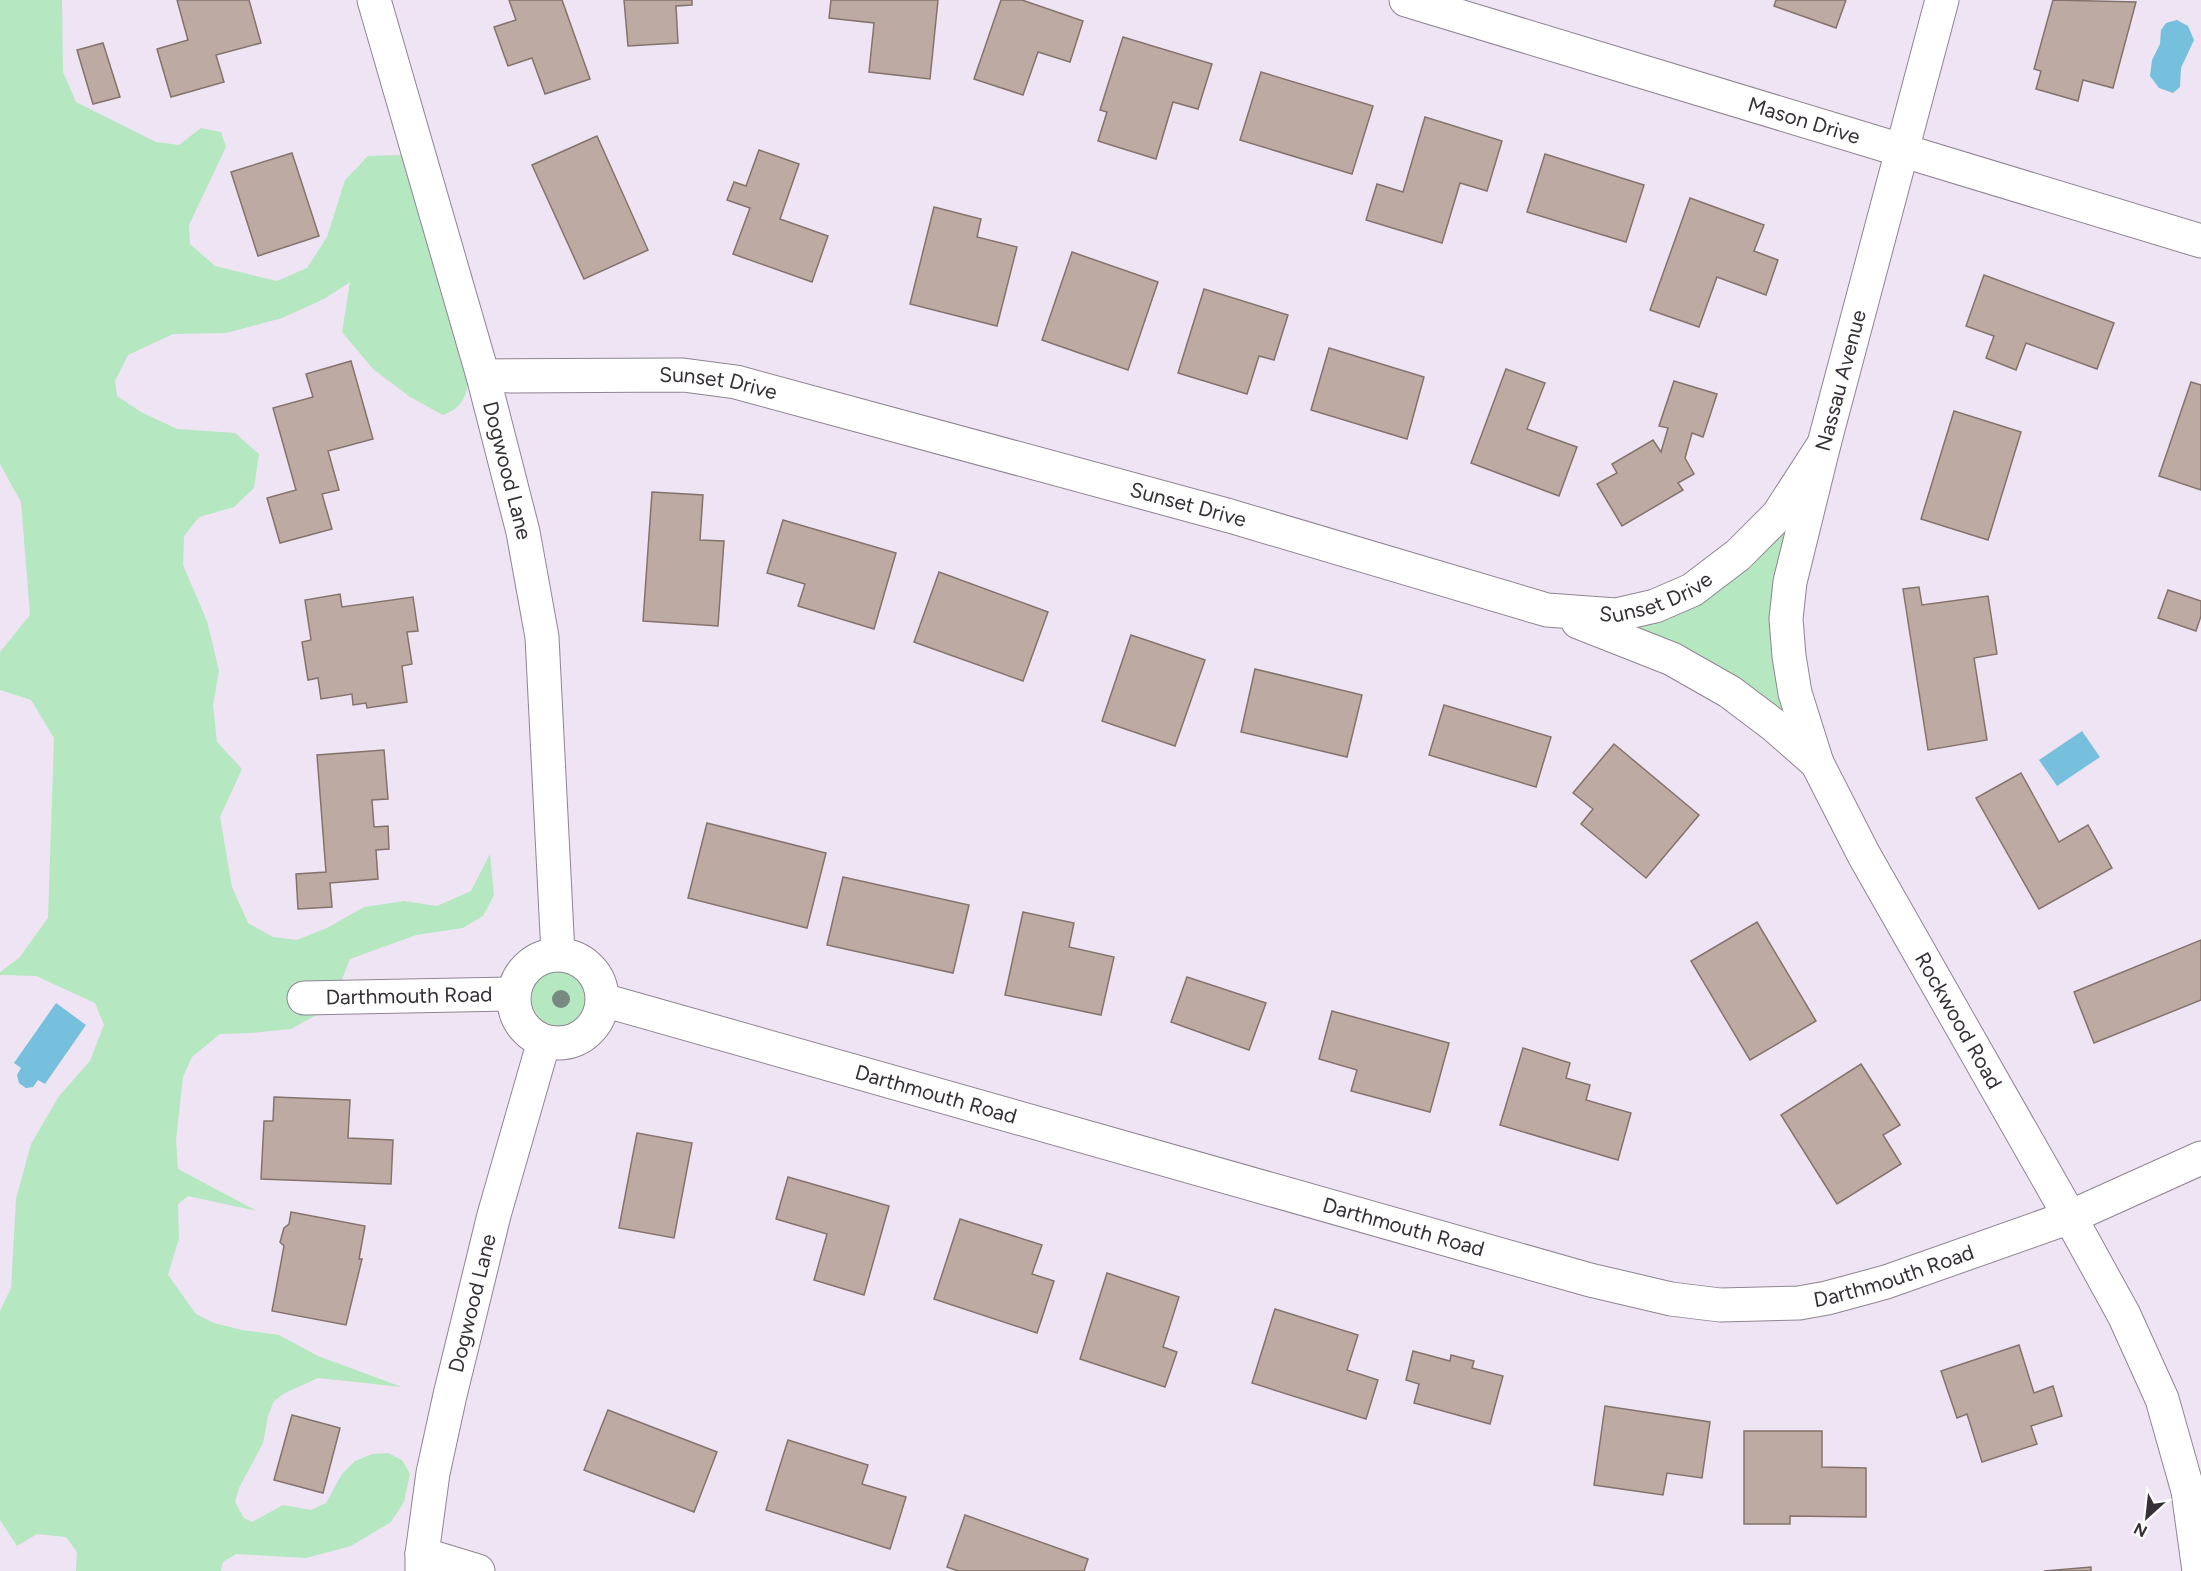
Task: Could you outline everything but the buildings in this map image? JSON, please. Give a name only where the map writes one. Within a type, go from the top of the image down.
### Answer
[{"type":"street","name":"Dogwood Lane","points":[[374,0],[483,376],[523,532],[542,637],[558,954]]},
{"type":"street","name":"Mason Drive","points":[[1406,0],[2201,241]]},
{"type":"street","name":"Nassau Avenue","points":[[1817,763],[1795,693],[1789,656],[1786,619],[1790,582],[1824,444],[1942,0]]},
{"type":"street","name":"Sunset Drive","points":[[483,376],[683,375],[736,382],[1230,516],[1547,610],[1616,615],[1655,606],[1692,590],[1738,555],[1778,515],[1824,444]]},
{"type":"street","name":"Rockwood Road","points":[[1547,610],[1679,663],[1730,692],[1775,726],[1817,763],[1864,855],[2124,1315],[2162,1399],[2188,1491],[2199,1571]]},
{"type":"street","points":[[558,954],[572,956],[585,963],[595,973],[601,986],[603,1000],[601,1014],[584,1036],[559,1043],[544,1041],[524,1028],[518,1018],[513,994],[517,981],[533,962],[545,956],[558,954]]},
{"type":"street","name":"Darthmouth Road","points":[[304,998],[513,994]]},
{"type":"street","name":"Darthmouth Road","points":[[603,1000],[1590,1280],[1695,1303],[1764,1305],[1799,1303],[1852,1293],[2070,1217],[2201,1158]]},
{"type":"street","name":"Dogwood Lane","points":[[422,1563],[433,1473],[450,1395],[494,1215],[544,1041]]},
{"type":"street","points":[[422,1563],[478,1571]]},
{"type":"green space","points":[[0,0],[62,0],[63,72],[76,102],[156,142],[179,145],[201,128],[221,132],[226,147],[189,225],[190,244],[215,266],[277,281],[307,268],[327,237],[345,180],[368,156],[403,155],[472,367],[462,402],[443,415],[410,397],[373,369],[342,332],[350,282],[324,299],[282,318],[226,333],[173,334],[128,355],[115,381],[117,396],[141,412],[177,429],[235,433],[259,454],[254,488],[234,507],[199,517],[184,536],[183,565],[207,621],[219,671],[213,705],[217,742],[242,769],[220,817],[232,887],[248,923],[273,937],[297,940],[329,927],[364,907],[404,901],[437,906],[471,891],[490,854],[494,895],[483,916],[463,928],[416,935],[350,959],[331,1007],[291,1029],[220,1034],[192,1057],[183,1077],[176,1140],[178,1169],[257,1211],[188,1196],[178,1204],[179,1238],[168,1275],[196,1314],[214,1323],[242,1330],[279,1335],[318,1356],[402,1387],[318,1378],[285,1393],[274,1401],[268,1416],[263,1443],[239,1488],[235,1502],[244,1518],[252,1522],[283,1505],[311,1510],[326,1503],[342,1474],[355,1461],[372,1454],[388,1453],[402,1460],[410,1474],[404,1502],[391,1522],[351,1546],[306,1558],[236,1554],[223,1562],[221,1571],[76,1571],[77,1552],[66,1537],[37,1534],[17,1546],[0,1520],[0,1311],[11,1288],[16,1199],[31,1144],[59,1096],[90,1061],[104,1025],[95,1003],[36,976],[0,975],[0,972],[19,958],[48,918],[54,738],[31,700],[0,690],[0,652],[30,615],[21,502],[0,464]]},
{"type":"green space","points":[[1824,444],[1790,582],[1817,763],[1616,615],[1692,590]]},
{"type":"green space","points":[[558,955],[575,958],[589,968],[599,982],[602,999],[599,1016],[589,1030],[575,1040],[558,1043],[541,1040],[527,1030],[517,1016],[514,999],[517,982],[527,968],[541,958]]},
{"type":"water","points":[[2177,20],[2188,26],[2194,40],[2181,68],[2180,87],[2173,93],[2159,88],[2150,76],[2152,60],[2160,44],[2161,30],[2166,23]]},
{"type":"water","points":[[2082,731],[2100,757],[2057,786],[2039,760]]},
{"type":"water","points":[[56,1003],[86,1025],[45,1084],[38,1080],[33,1087],[26,1088],[19,1083],[17,1075],[21,1068],[14,1063]]}]
